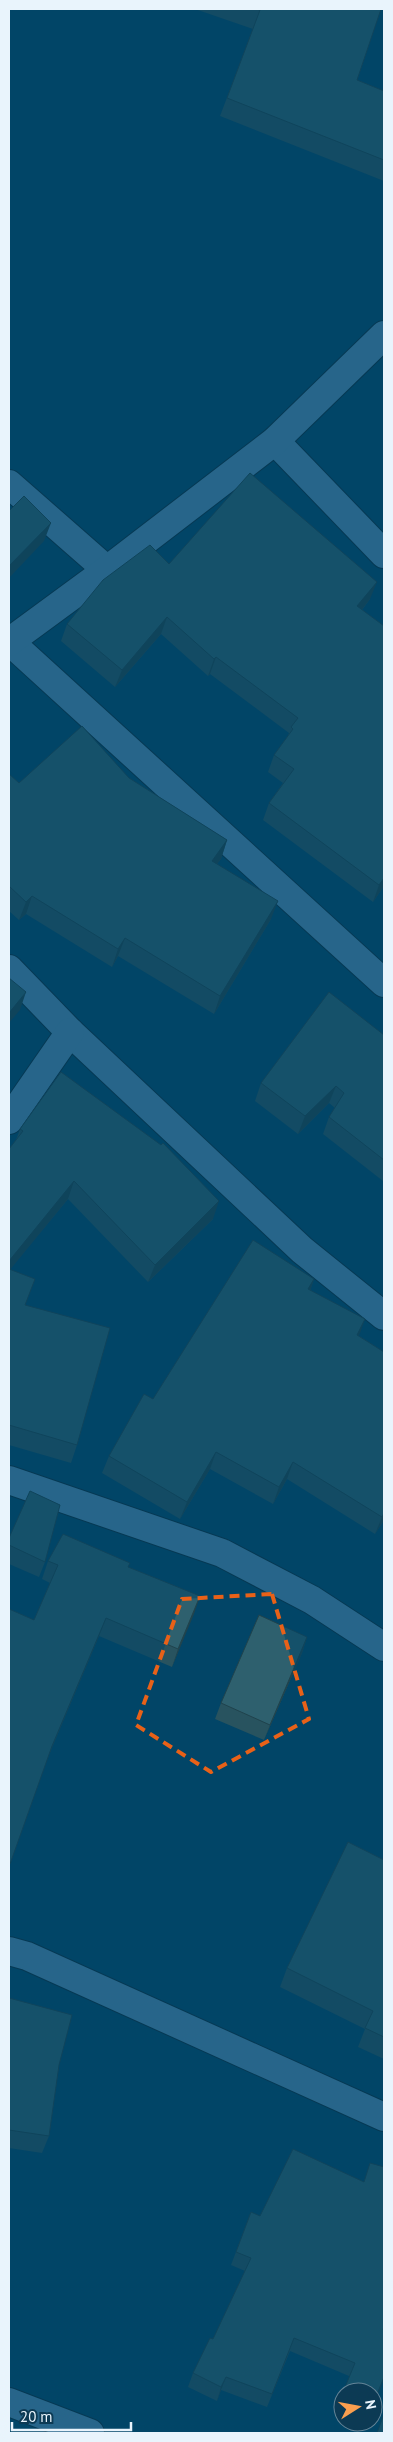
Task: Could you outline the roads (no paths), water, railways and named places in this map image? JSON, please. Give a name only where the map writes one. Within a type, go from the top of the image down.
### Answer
[{"type":"street","points":[[384,335],[275,441],[107,570],[9,641],[384,983]]},
{"type":"street","points":[[275,441],[384,554]]},
{"type":"street","points":[[9,484],[107,570]]},
{"type":"street","points":[[9,969],[70,1032],[302,1250],[384,1316]]},
{"type":"street","points":[[9,1120],[70,1032]]},
{"type":"street","points":[[9,1480],[222,1553],[312,1600],[384,1647]]},
{"type":"street","points":[[9,1950],[27,1956],[221,2042],[384,2117]]},
{"type":"street","points":[[9,2402],[90,2433]]}]
